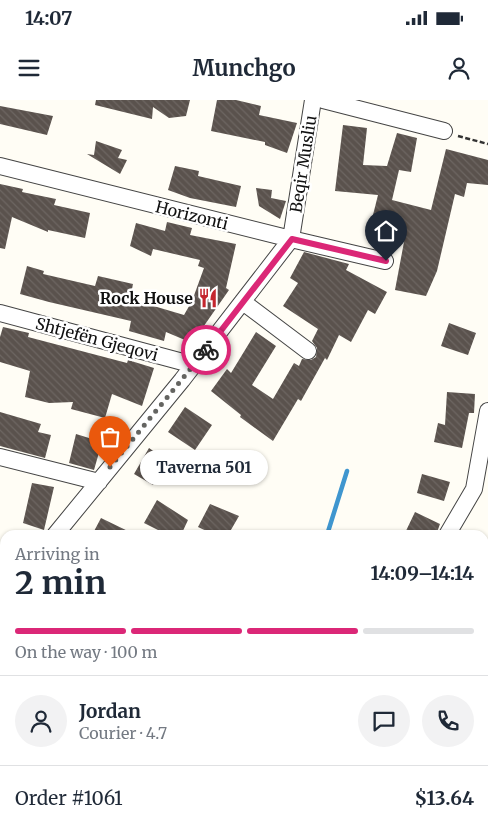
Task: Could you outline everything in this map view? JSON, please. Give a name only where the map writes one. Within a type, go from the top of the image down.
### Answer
[{"type":"street","name":"Beqir Musliu","points":[[59,530],[194,365],[292,239],[313,100]]},
{"type":"street","points":[[323,100],[444,131]]},
{"type":"street","name":"Horizonti","points":[[0,166],[386,261]]},
{"type":"street","points":[[243,302],[308,352]]},
{"type":"street","name":"Shtjefën Gjeqovi","points":[[0,313],[194,365]]},
{"type":"street","points":[[450,530],[474,489],[488,411]]},
{"type":"street","points":[[0,457],[98,482]]},
{"type":"path","points":[[444,131],[488,144]]},
{"type":"building","points":[[96,100],[190,100],[186,116],[169,118],[153,107],[152,119],[95,105]]},
{"type":"building","points":[[217,100],[236,100],[261,106],[259,115],[297,123],[287,153],[265,145],[265,142],[211,131]]},
{"type":"building","points":[[0,106],[53,116],[47,135],[0,124]]},
{"type":"building","points":[[343,125],[367,128],[363,165],[387,166],[397,133],[417,138],[411,172],[399,170],[392,200],[431,210],[446,149],[488,160],[488,185],[467,183],[464,197],[455,194],[437,271],[426,296],[395,290],[404,242],[367,239],[378,195],[335,191]]},
{"type":"building","points":[[96,141],[122,150],[118,158],[127,160],[120,174],[87,154],[94,155]]},
{"type":"building","points":[[175,166],[199,171],[198,176],[241,186],[236,207],[190,198],[168,190]]},
{"type":"building","points":[[0,184],[23,189],[22,192],[56,199],[54,205],[90,213],[85,238],[48,230],[48,232],[12,217],[5,249],[0,248]]},
{"type":"building","points":[[256,188],[272,190],[271,198],[286,201],[280,219],[259,206]]},
{"type":"building","points":[[167,222],[192,228],[190,235],[236,244],[226,288],[229,290],[192,343],[166,332],[164,341],[129,331],[131,321],[20,294],[27,266],[44,271],[43,274],[95,286],[98,276],[133,284],[130,299],[184,315],[192,301],[204,268],[198,266],[200,260],[153,249],[151,256],[130,246],[136,223],[165,231]]},
{"type":"building","points":[[304,252],[349,264],[346,270],[387,292],[375,314],[368,310],[351,342],[339,335],[327,360],[325,358],[301,401],[298,399],[273,441],[240,417],[241,415],[211,391],[227,369],[231,373],[256,332],[276,346],[252,385],[273,399],[294,363],[299,366],[302,359],[311,360],[316,357],[317,348],[312,341],[318,329],[283,306],[298,283],[290,278]]},
{"type":"building","points":[[449,323],[476,333],[468,355],[441,346]]},
{"type":"building","points":[[3,327],[29,333],[28,337],[127,363],[128,360],[154,368],[142,406],[112,394],[105,418],[71,409],[73,402],[49,403],[25,397],[30,371],[0,362],[0,337]]},
{"type":"building","points":[[447,392],[475,394],[474,413],[469,413],[462,448],[434,442],[438,423],[445,425]]},
{"type":"building","points":[[185,407],[212,425],[195,450],[168,432]]},
{"type":"building","points":[[0,412],[41,424],[38,432],[51,435],[45,458],[0,446]]},
{"type":"building","points":[[76,434],[102,442],[94,470],[69,463]]},
{"type":"building","points":[[149,448],[168,461],[153,485],[134,474]]},
{"type":"building","points":[[422,474],[450,482],[444,501],[417,493]]},
{"type":"building","points":[[32,483],[54,487],[44,530],[23,523]]},
{"type":"building","points":[[157,500],[188,520],[183,530],[158,530],[144,523]]},
{"type":"building","points":[[210,504],[239,516],[231,530],[204,530],[198,527]]},
{"type":"building","points":[[415,512],[440,524],[438,530],[406,530]]},
{"type":"building","points":[[101,518],[126,530],[95,530]]},
{"type":"waterway","points":[[329,530],[347,471]]},
{"type":"way so far","points":[[110,467],[206,350]]},
{"type":"place","name":"Rock House","points":[[208,298]]},
{"type":"place","name":"Taverna 501","points":[[110,467]]},
{"type":"route","points":[[206,350],[292,239],[386,261]]}]
